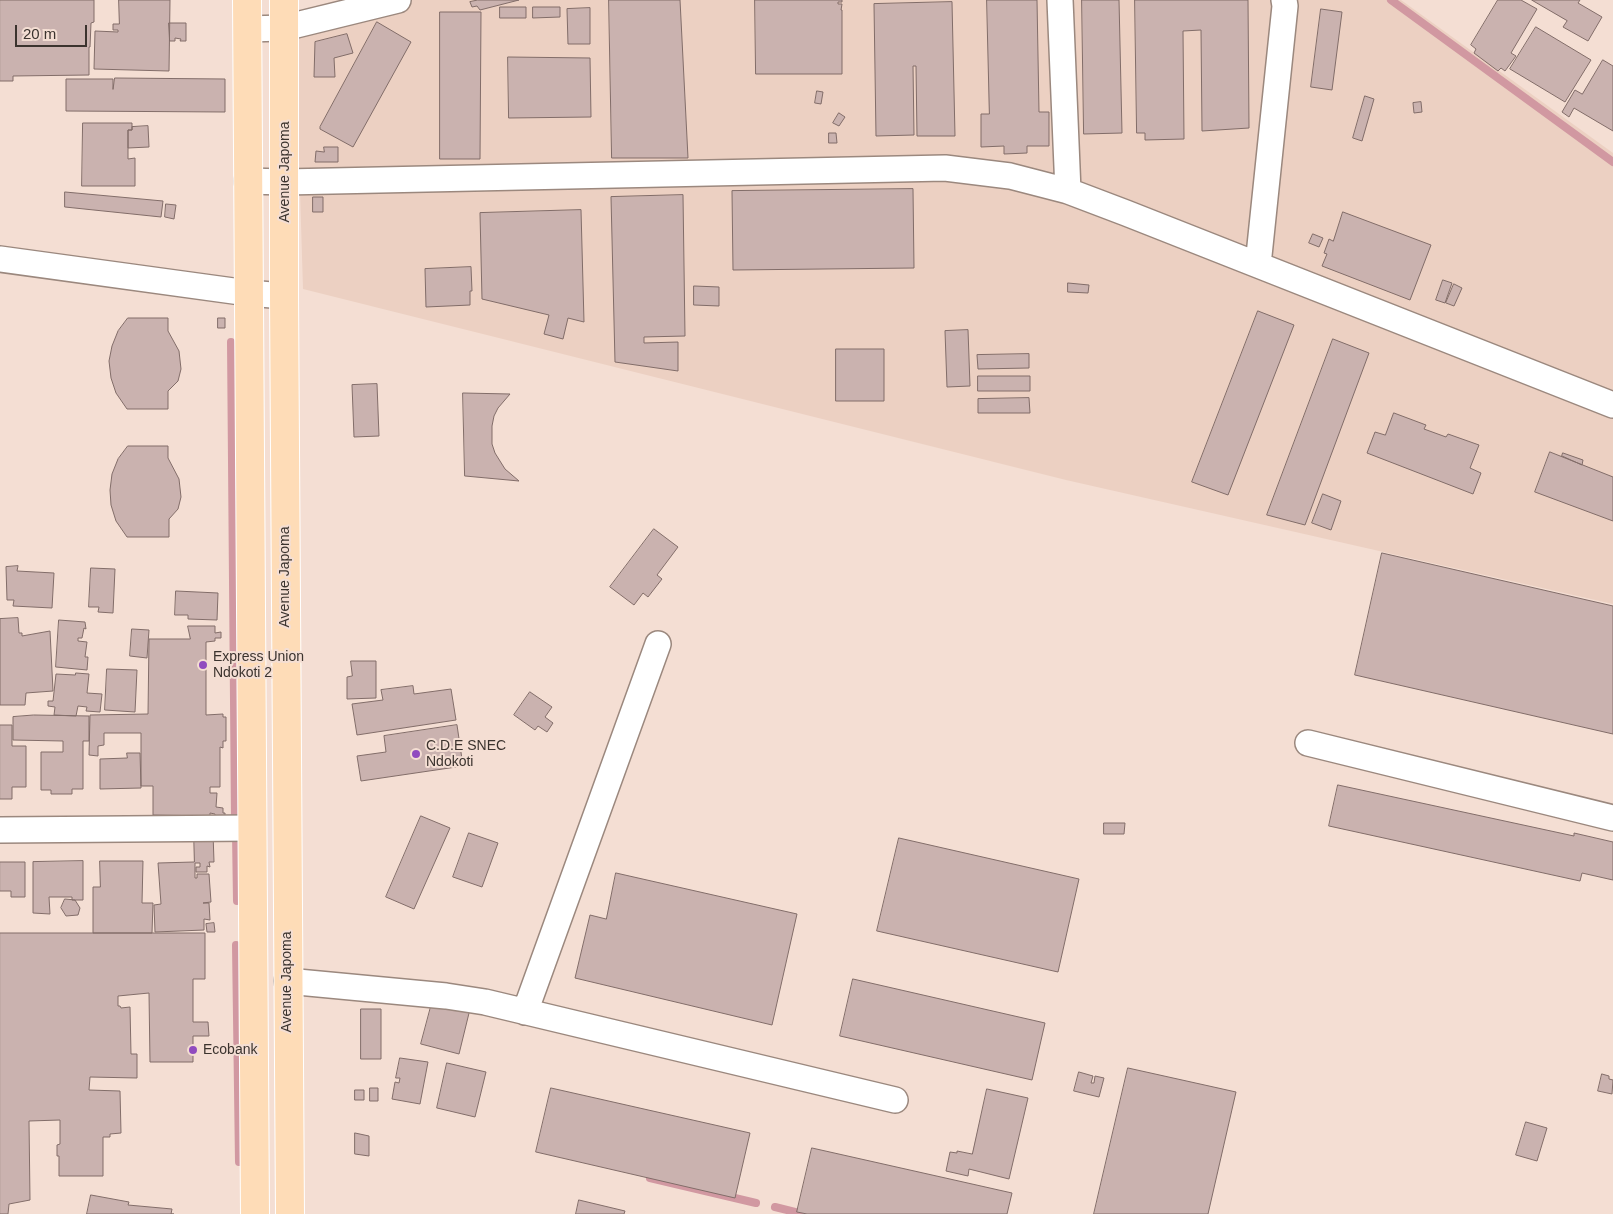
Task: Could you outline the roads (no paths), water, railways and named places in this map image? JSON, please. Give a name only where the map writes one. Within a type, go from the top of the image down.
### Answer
[{"type":"main road","points":[[247,0],[255,1214]]},
{"type":"main road","name":"Avenue Japoma","points":[[284,0],[287,981],[290,1214]]},
{"type":"street","points":[[247,29],[284,28],[398,0]]},
{"type":"street","points":[[1060,0],[1068,191]]},
{"type":"street","points":[[1258,265],[1285,6],[1284,0]]},
{"type":"street","points":[[247,181],[285,182],[945,168],[1010,176],[1068,191],[1613,405]]},
{"type":"street","points":[[0,259],[248,293],[284,296]]},
{"type":"street","points":[[525,1012],[658,644]]},
{"type":"street","points":[[1308,744],[1613,818]]},
{"type":"street","points":[[0,830],[253,828]]},
{"type":"street","points":[[287,981],[446,996],[485,1002],[895,1100]]},
{"type":"waterway","points":[[1391,0],[1613,162]]},
{"type":"waterway","points":[[231,342],[235,820]]},
{"type":"waterway","points":[[236,834],[237,901]]},
{"type":"waterway","points":[[236,945],[239,1162]]},
{"type":"waterway","points":[[650,1178],[756,1203]]},
{"type":"waterway","points":[[775,1207],[803,1214]]},
{"type":"place","name":"Express Union Ndokoti 2","points":[[203,665]]},
{"type":"place","name":"C.D.E SNEC Ndokoti","points":[[416,754]]},
{"type":"place","name":"Ecobank","points":[[193,1050]]}]
